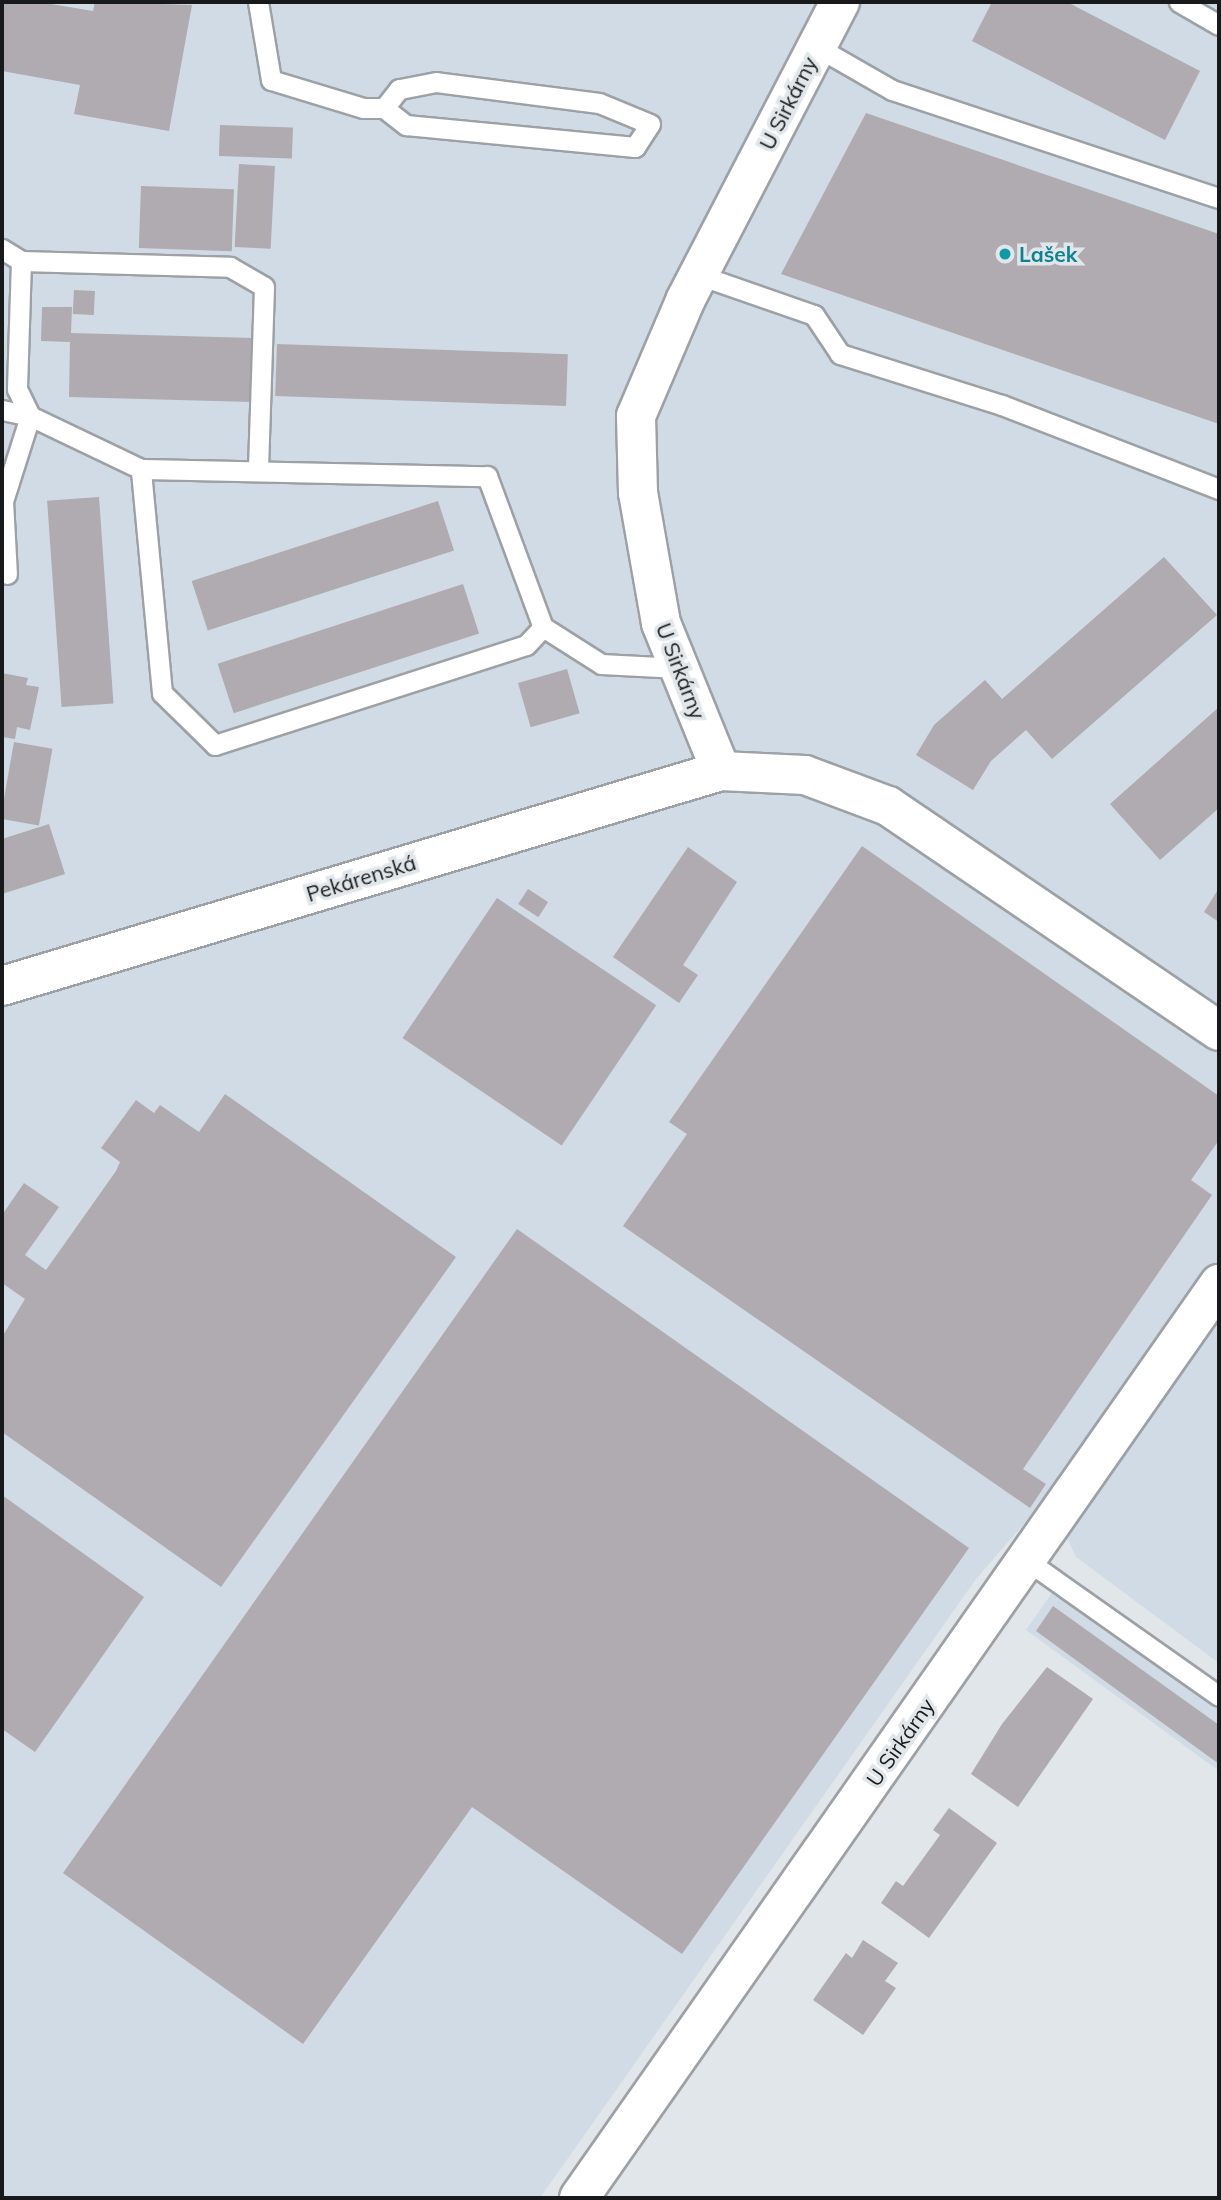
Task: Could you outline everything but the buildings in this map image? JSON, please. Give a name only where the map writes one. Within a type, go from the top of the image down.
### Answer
[{"type":"street","name":"U Sirkárny","points":[[721,771],[661,623],[638,493],[636,416],[699,275],[840,2]]},
{"type":"street","name":"Pekárenská","points":[[2,986],[721,771]]},
{"type":"street","points":[[721,771],[805,775],[888,806],[1219,1031]]},
{"type":"street","name":"U Sirkárny","points":[[579,2198],[1028,1562],[1219,1284]]},
{"type":"lane","points":[[258,2],[271,80],[363,108],[384,108],[406,125],[635,147],[650,124],[599,103],[436,82],[399,89],[384,108]]},
{"type":"lane","points":[[1178,2],[1219,25]]},
{"type":"lane","points":[[817,47],[892,90],[1219,198]]},
{"type":"lane","points":[[2,249],[20,261],[230,267],[264,287],[258,471]]},
{"type":"lane","points":[[7,575],[3,501],[30,416],[17,389],[10,332],[20,261]]},
{"type":"lane","points":[[699,275],[814,315],[839,354],[1002,405],[1219,489]]},
{"type":"lane","points":[[2,410],[30,416],[141,469],[487,476],[543,626],[601,664],[679,668]]},
{"type":"lane","points":[[141,469],[162,693],[215,745],[526,645],[543,626]]},
{"type":"lane","points":[[1028,1562],[1219,1696]]},
{"type":"shaded area","points":[[2,2],[1219,2],[1219,1663],[1076,1557],[1048,1496],[976,1579],[540,2198],[2,2198]]},
{"type":"shaded area","points":[[1054,1590],[1219,1707],[1219,1771],[1026,1630]]},
{"type":"place","name":"Lašek","points":[[1005,254]]}]
